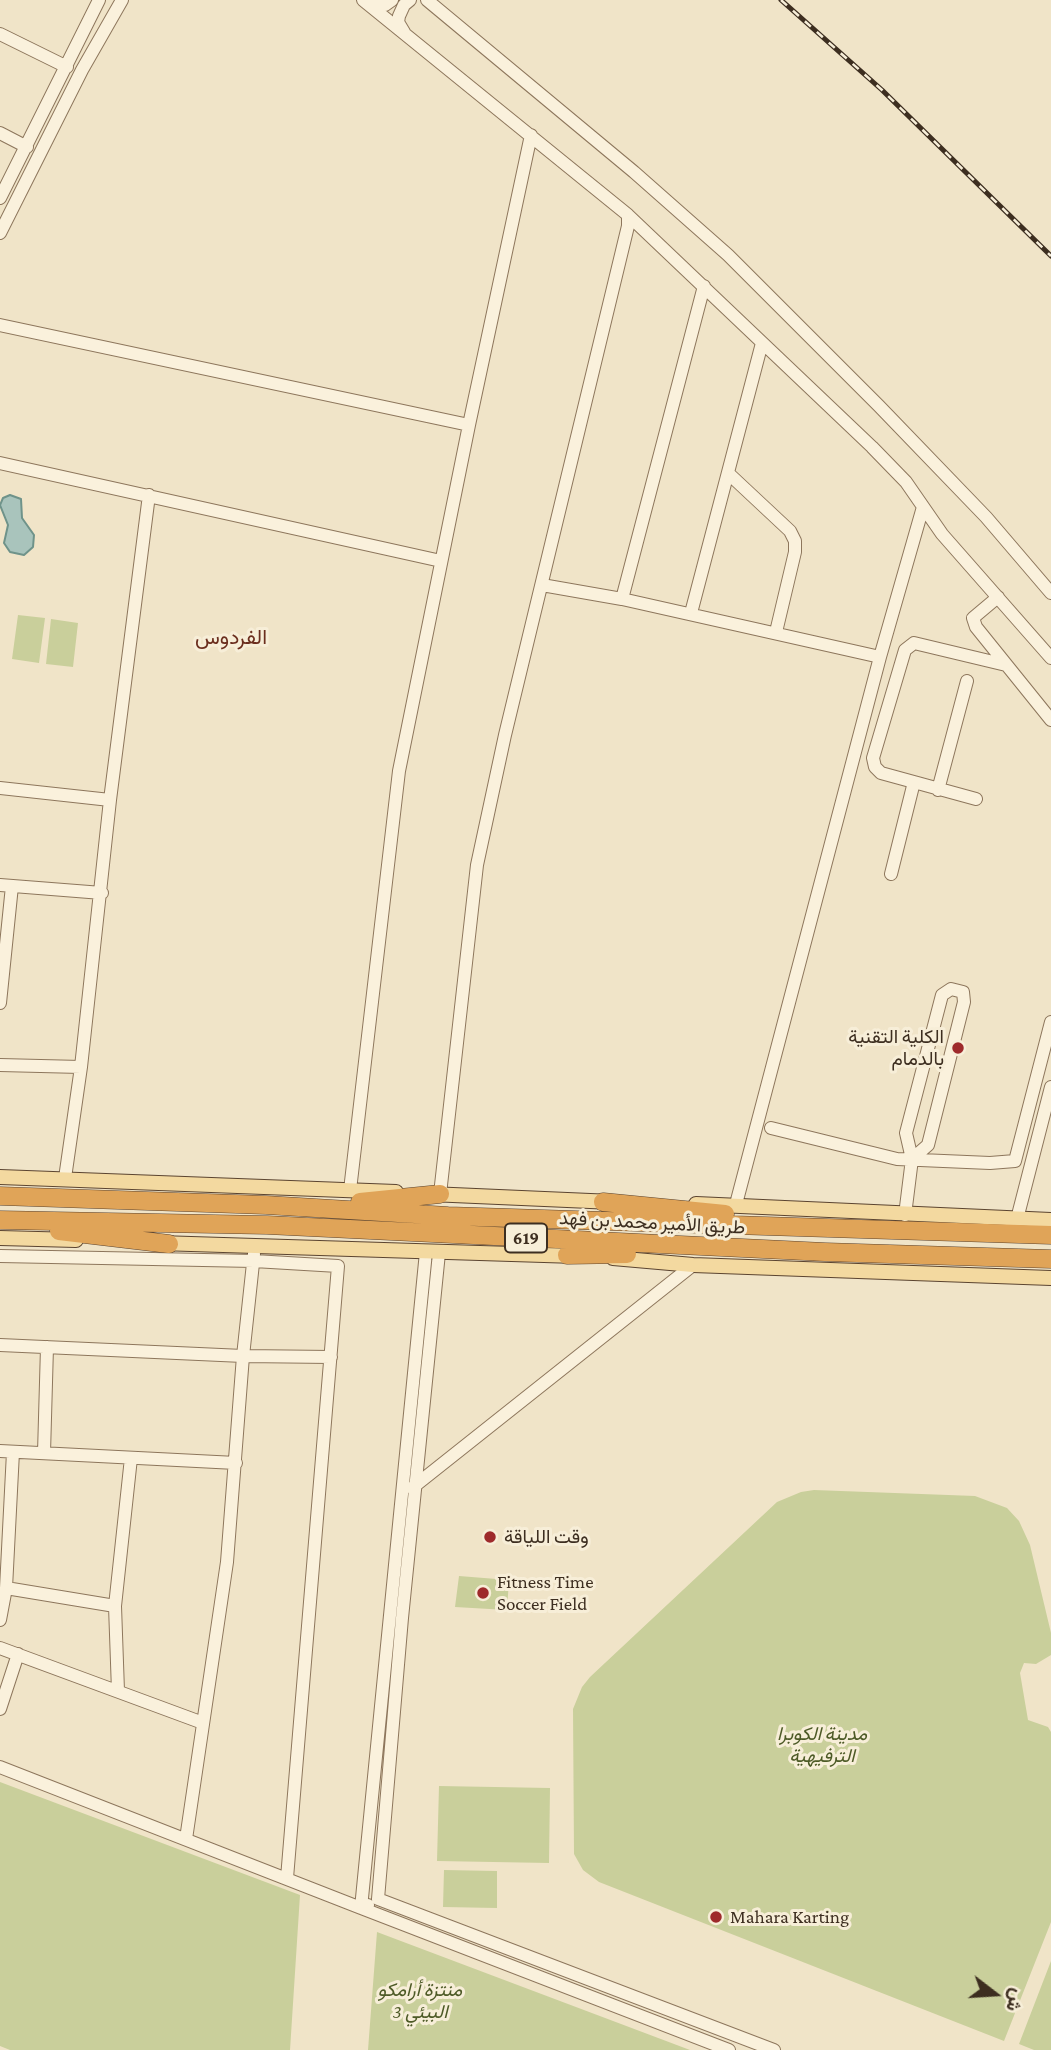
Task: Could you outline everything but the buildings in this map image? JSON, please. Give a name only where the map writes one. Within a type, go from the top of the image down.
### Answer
[{"type":"highway","points":[[266,1205],[362,1202],[440,1194]]},
{"type":"highway","name":"طريق الأمير محمد بن فهد","points":[[0,1195],[266,1205],[448,1216],[1051,1235]]},
{"type":"highway","points":[[603,1202],[879,1229]]},
{"type":"highway","points":[[0,1222],[169,1244]]},
{"type":"highway","name":"طريق الأمير محمد بن فهد","points":[[0,1222],[267,1225],[825,1252],[1051,1259]]},
{"type":"highway","points":[[567,1255],[727,1251],[825,1252]]},
{"type":"main road","points":[[0,1177],[736,1205],[1051,1220]]},
{"type":"main road","points":[[0,1238],[169,1244],[254,1254],[433,1252],[567,1255],[694,1265],[1051,1278]]},
{"type":"street","points":[[0,198],[99,0]]},
{"type":"street","points":[[0,233],[82,70],[122,0]]},
{"type":"street","points":[[366,2],[380,6],[392,0]]},
{"type":"street","points":[[405,33],[400,27],[399,16],[404,5],[410,0]]},
{"type":"street","points":[[428,1],[634,172],[727,255],[986,517],[1051,593]]},
{"type":"street","points":[[366,2],[628,215],[704,286],[906,482],[942,534],[1051,658]]},
{"type":"street","points":[[0,34],[67,67]]},
{"type":"street","points":[[0,133],[27,146]]},
{"type":"street","points":[[350,1191],[399,771],[531,135]]},
{"type":"street","points":[[440,1194],[477,865],[505,735],[628,226],[628,215]]},
{"type":"street","points":[[622,598],[704,286]]},
{"type":"street","points":[[0,325],[469,425]]},
{"type":"street","points":[[691,614],[762,344]]},
{"type":"street","points":[[0,463],[441,561]]},
{"type":"street","points":[[728,473],[790,531],[795,541],[795,552],[776,632]]},
{"type":"street","points":[[65,1178],[81,1067],[110,800],[149,495]]},
{"type":"street","points":[[736,1205],[880,657],[923,507]]},
{"type":"street","points":[[542,585],[622,598],[880,657]]},
{"type":"street","points":[[998,597],[973,618],[976,627],[1051,720]]},
{"type":"street","points":[[976,799],[881,773],[875,767],[873,758],[905,650],[914,643],[1006,665]]},
{"type":"street","points":[[938,790],[967,681]]},
{"type":"street","points":[[891,874],[914,782]]},
{"type":"street","points":[[0,788],[110,800]]},
{"type":"street","points":[[0,1003],[6,885],[102,893]]},
{"type":"street","points":[[905,1215],[912,1159],[906,1133],[943,995],[951,989],[963,992],[964,1002],[928,1145],[912,1159]]},
{"type":"street","points":[[771,1128],[897,1158],[990,1163],[1015,1161],[1051,1021]]},
{"type":"street","points":[[0,1065],[81,1067]]},
{"type":"street","points":[[1017,1219],[1048,1112],[1051,1087]]},
{"type":"street","points":[[378,1899],[416,1487],[433,1252]]},
{"type":"street","points":[[361,1908],[402,1493],[433,1252]]},
{"type":"street","points":[[0,1256],[254,1254],[338,1266],[287,1878]]},
{"type":"street","points":[[186,1839],[227,1562],[254,1254]]},
{"type":"street","points":[[402,1493],[416,1487],[694,1265]]},
{"type":"street","points":[[0,1345],[243,1356],[331,1357]]},
{"type":"street","points":[[44,1453],[47,1347]]},
{"type":"street","points":[[0,1620],[6,1588],[7,1452],[236,1463]]},
{"type":"street","points":[[118,1692],[116,1606],[131,1458]]},
{"type":"street","points":[[6,1588],[116,1606]]},
{"type":"street","points":[[0,1648],[203,1723]]},
{"type":"street","points":[[0,1709],[18,1654]]},
{"type":"street","points":[[0,1767],[729,2050]]},
{"type":"street","points":[[361,1908],[378,1899],[774,2050]]},
{"type":"street","points":[[474,1952],[479,1937]]},
{"type":"street","points":[[636,2015],[642,1999]]},
{"type":"green space","points":[[18,615],[45,618],[39,663],[12,659]]},
{"type":"green space","points":[[51,619],[78,623],[73,667],[46,664]]},
{"type":"green space","name":"مدينة الكوبرا الترفيهية","points":[[814,1490],[975,1496],[1007,1508],[1019,1521],[1030,1545],[1051,1633],[1051,1655],[1036,1664],[1024,1663],[1020,1673],[1028,1720],[1048,1727],[1051,1732],[1051,1922],[1004,2041],[599,1882],[583,1870],[574,1854],[573,1709],[582,1687],[777,1502],[801,1492]]},
{"type":"green space","name":"Fitness Time Soccer Field","points":[[459,1576],[509,1580],[507,1610],[455,1607]]},
{"type":"green space","points":[[0,1782],[300,1895],[290,2050],[10,2050],[0,2046]]},
{"type":"green space","points":[[439,1786],[550,1788],[549,1863],[437,1861]]},
{"type":"green space","points":[[444,1870],[497,1871],[497,1908],[443,1907]]},
{"type":"green space","name":"منتزة أرامكو البيئي 3","points":[[377,1932],[690,2050],[368,2050]]},
{"type":"green space","points":[[1051,1961],[1051,2050],[1034,2050],[1019,2044]]},
{"type":"water","points":[[10,495],[21,499],[22,518],[34,535],[33,547],[24,555],[10,552],[4,543],[8,525],[0,505],[3,498]]},
{"type":"railway","points":[[781,0],[882,90],[1051,256]]},
{"type":"place","name":"الكلية التقنية بالدمام","points":[[958,1048]]},
{"type":"place","name":"وقت اللياقة","points":[[490,1537]]},
{"type":"place","name":"Fitness Time Soccer Field","points":[[483,1593]]},
{"type":"place","name":"Mahara Karting","points":[[716,1917]]},
{"type":"district","name":"الفردوس","points":[[231,638]]}]
